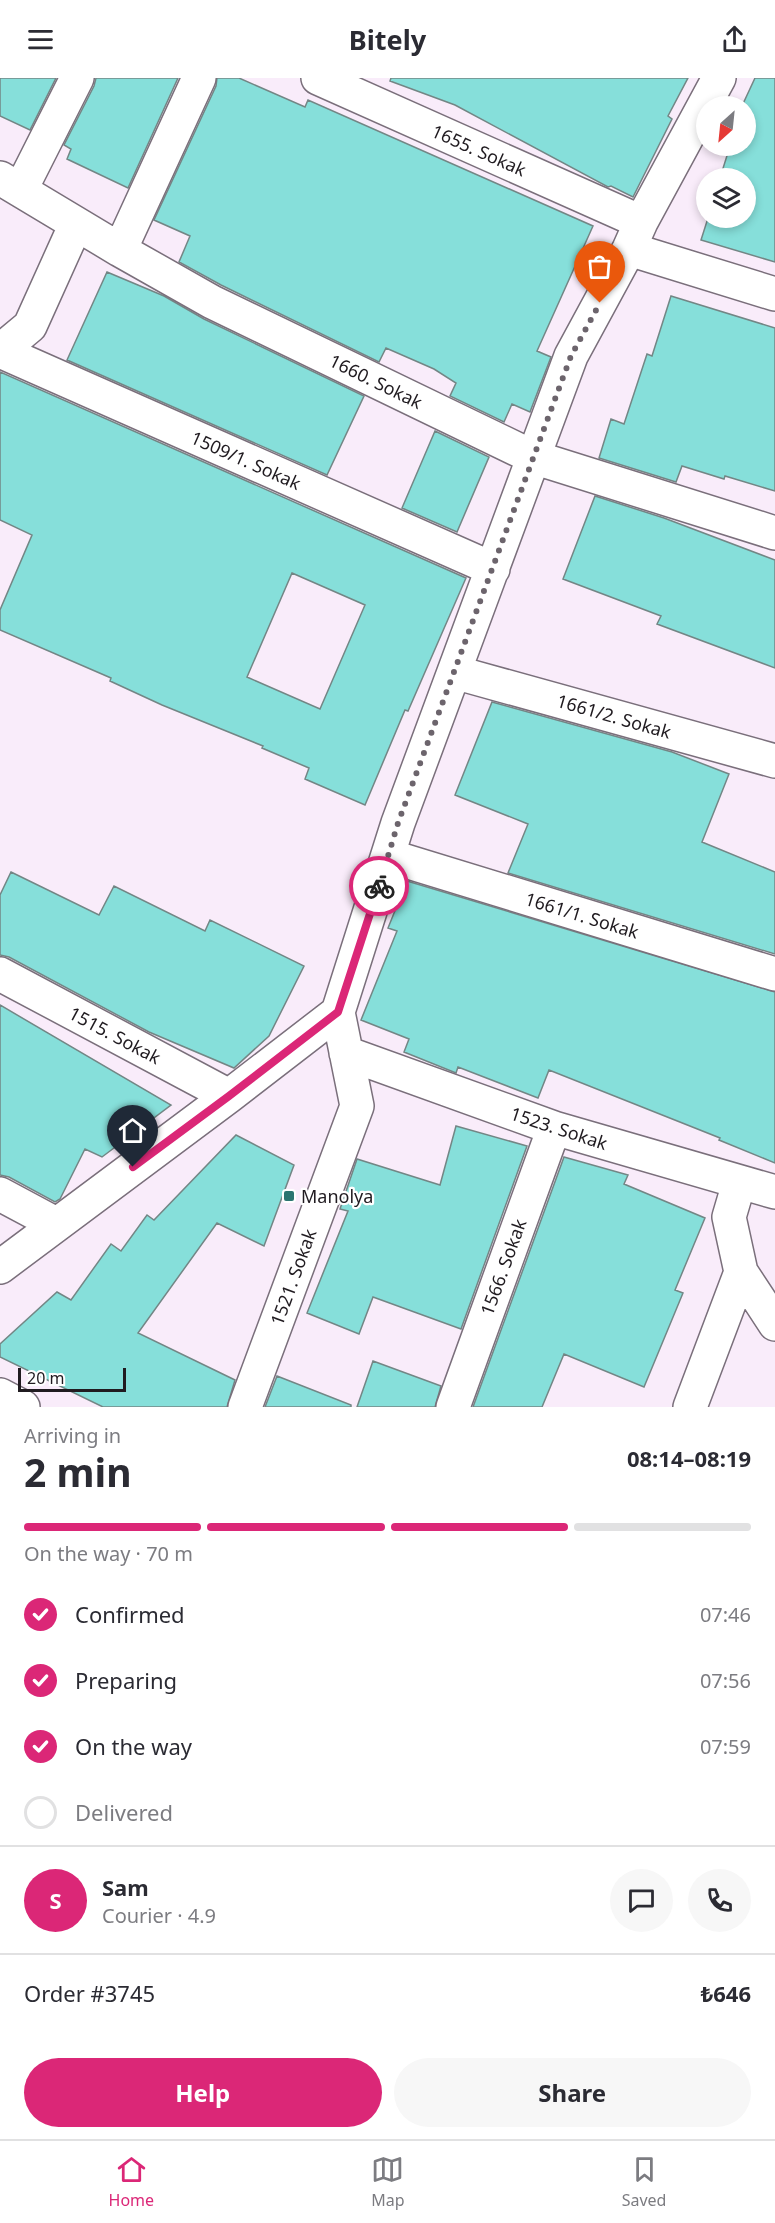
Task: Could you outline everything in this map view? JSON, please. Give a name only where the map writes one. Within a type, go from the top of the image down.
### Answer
[{"type":"street","points":[[11,184],[77,78]]},
{"type":"street","points":[[120,250],[199,78]]},
{"type":"street","name":"1655. Sokak","points":[[318,78],[635,236],[775,294]]},
{"type":"street","name":"1521. Sokak","points":[[245,1407],[357,1106],[338,1012],[398,823],[571,356],[719,78]]},
{"type":"street","name":"1660. Sokak","points":[[11,184],[212,302],[533,457],[775,533]]},
{"type":"street","points":[[0,351],[30,326],[76,224]]},
{"type":"street","name":"1509/1. Sokak","points":[[0,351],[493,569]]},
{"type":"street","name":"1661/2. Sokak","points":[[454,672],[775,761]]},
{"type":"street","name":"1661/1. Sokak","points":[[389,856],[775,974]]},
{"type":"street","name":"1515. Sokak","points":[[0,974],[229,1096]]},
{"type":"street","points":[[0,1267],[338,1012]]},
{"type":"street","name":"1523. Sokak","points":[[346,1053],[554,1128],[775,1192]]},
{"type":"street","name":"1566. Sokak","points":[[453,1407],[554,1128]]},
{"type":"street","points":[[740,1183],[729,1216],[741,1272],[775,1324]]},
{"type":"street","points":[[0,1194],[56,1224]]},
{"type":"street","points":[[690,1407],[741,1272]]},
{"type":"street","points":[[0,1395],[23,1407]]},
{"type":"building","points":[[0,78],[56,78],[30,130],[0,116]]},
{"type":"building","points":[[96,78],[178,78],[128,188],[67,159],[71,149],[64,145]]},
{"type":"building","points":[[217,78],[239,78],[305,107],[308,100],[593,226],[537,351],[551,357],[530,412],[512,404],[504,422],[450,396],[456,383],[434,369],[386,348],[379,362],[179,262],[190,236],[154,220],[216,86]]},
{"type":"building","points":[[391,78],[688,78],[668,116],[672,119],[633,197],[611,186],[608,187],[455,105],[390,81]]},
{"type":"building","points":[[755,78],[775,78],[775,262],[701,240],[705,228],[756,228],[756,168],[723,168],[727,156],[756,156],[756,96],[747,96]]},
{"type":"building","points":[[107,272],[164,296],[204,319],[364,396],[327,475],[67,360]]},
{"type":"building","points":[[671,296],[775,328],[775,491],[682,466],[676,482],[599,458],[611,419],[624,424],[647,354],[652,356]]},
{"type":"building","points":[[0,372],[466,578],[408,711],[405,710],[365,805],[305,779],[309,768],[262,748],[263,746],[162,705],[110,681],[111,678],[0,630],[0,610],[32,535],[0,520]],"holes":[[[292,573],[365,605],[320,709],[247,677]]]},
{"type":"building","points":[[435,431],[489,457],[457,532],[402,508]]},
{"type":"building","points":[[595,496],[664,518],[775,560],[775,668],[657,624],[661,616],[563,579]]},
{"type":"building","points":[[492,702],[672,752],[729,774],[702,842],[775,872],[775,954],[508,873],[528,824],[455,795]]},
{"type":"building","points":[[11,872],[99,915],[114,886],[205,931],[210,920],[304,966],[269,1036],[234,1068],[149,1032],[9,957],[0,955],[0,895]]},
{"type":"building","points":[[407,881],[775,992],[775,1163],[719,1140],[720,1138],[549,1070],[538,1098],[458,1067],[456,1073],[404,1052],[409,1039],[361,1020],[397,931],[388,928]]},
{"type":"building","points":[[0,1005],[171,1105],[102,1157],[85,1149],[60,1199],[55,1202],[9,1177],[0,1175]]},
{"type":"building","points":[[456,1126],[527,1146],[461,1329],[373,1297],[359,1334],[307,1313],[348,1211],[340,1209],[357,1159],[440,1185]]},
{"type":"building","points":[[236,1135],[294,1165],[264,1246],[217,1223],[138,1333],[235,1380],[227,1407],[103,1407],[0,1357],[0,1344],[57,1292],[71,1300],[111,1244],[121,1251],[147,1215],[154,1220]]},
{"type":"building","points":[[564,1157],[628,1175],[624,1184],[705,1218],[675,1290],[683,1293],[644,1387],[564,1354],[542,1407],[473,1407]]},
{"type":"building","points":[[373,1361],[441,1386],[435,1407],[357,1407]]},
{"type":"building","points":[[277,1376],[351,1405],[351,1407],[265,1407]]},
{"type":"way so far","points":[[379,886],[398,823],[571,356],[600,303]]},
{"type":"place","name":"Manolya","points":[[289,1196]]},
{"type":"route","points":[[133,1167],[338,1012],[379,886]]}]
